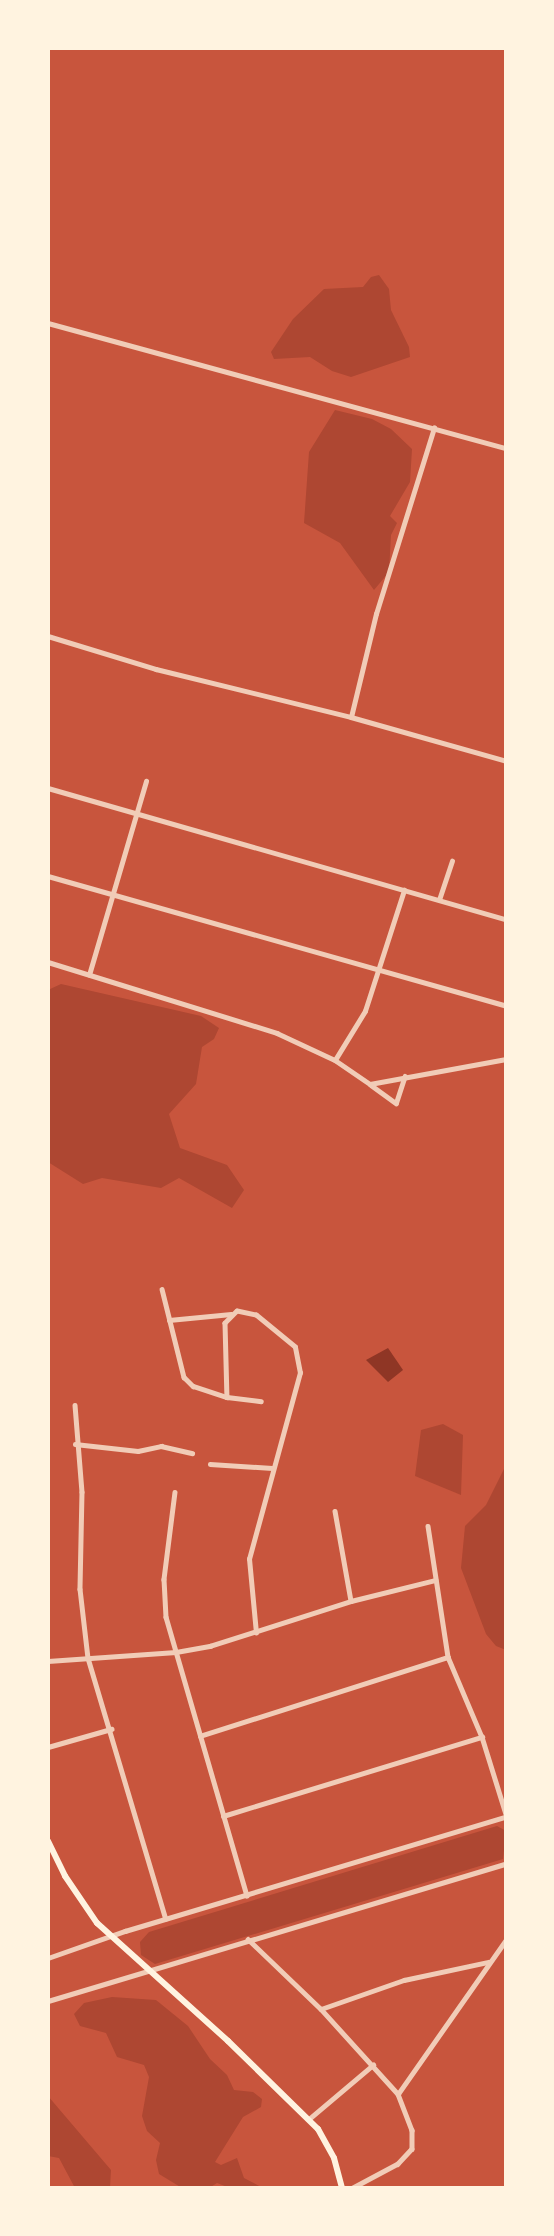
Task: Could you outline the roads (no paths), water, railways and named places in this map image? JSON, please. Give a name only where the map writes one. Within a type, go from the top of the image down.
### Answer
[{"type":"main road","points":[[48,1843],[82,1902],[114,1937],[309,2119],[334,2158],[342,2188]]},
{"type":"street","points":[[48,324],[506,448]]},
{"type":"street","points":[[351,717],[376,614],[434,428]]},
{"type":"street","points":[[48,636],[156,669],[351,717],[506,761]]},
{"type":"street","points":[[89,975],[146,781]]},
{"type":"street","points":[[48,788],[506,919]]},
{"type":"street","points":[[439,900],[452,861]]},
{"type":"street","points":[[48,876],[506,1006]]},
{"type":"street","points":[[335,1060],[365,1011],[404,890]]},
{"type":"street","points":[[48,962],[242,1020],[335,1060],[396,1103],[405,1076]]},
{"type":"street","points":[[370,1084],[506,1059]]},
{"type":"street","points":[[162,1289],[184,1377],[193,1386],[227,1396],[261,1401]]},
{"type":"street","points":[[169,1320],[243,1311],[256,1315],[295,1347],[300,1373],[296,1398],[272,1468],[249,1559],[256,1633]]},
{"type":"street","points":[[227,1396],[225,1323],[231,1314]]},
{"type":"street","points":[[75,1405],[75,1444],[82,1492],[80,1589],[88,1658],[166,1919]]},
{"type":"street","points":[[75,1444],[138,1450],[161,1446],[192,1453]]},
{"type":"street","points":[[210,1464],[272,1468]]},
{"type":"street","points":[[175,1492],[164,1579],[166,1617],[247,1895]]},
{"type":"street","points":[[335,1511],[351,1601]]},
{"type":"street","points":[[48,1958],[166,1919],[506,1815],[482,1737],[448,1657],[428,1526]]},
{"type":"street","points":[[48,1661],[176,1653],[256,1633],[351,1601],[435,1580]]},
{"type":"street","points":[[200,1736],[448,1657]]},
{"type":"street","points":[[48,1747],[111,1729]]},
{"type":"street","points":[[223,1816],[482,1737]]},
{"type":"street","points":[[48,2001],[248,1939],[506,1864]]},
{"type":"street","points":[[248,1939],[321,2009],[398,2094],[412,2130],[412,2149],[398,2164],[353,2188]]},
{"type":"street","points":[[398,2094],[506,1940]]},
{"type":"street","points":[[321,2009],[404,1980],[489,1962]]},
{"type":"street","points":[[309,2119],[373,2065]]}]
